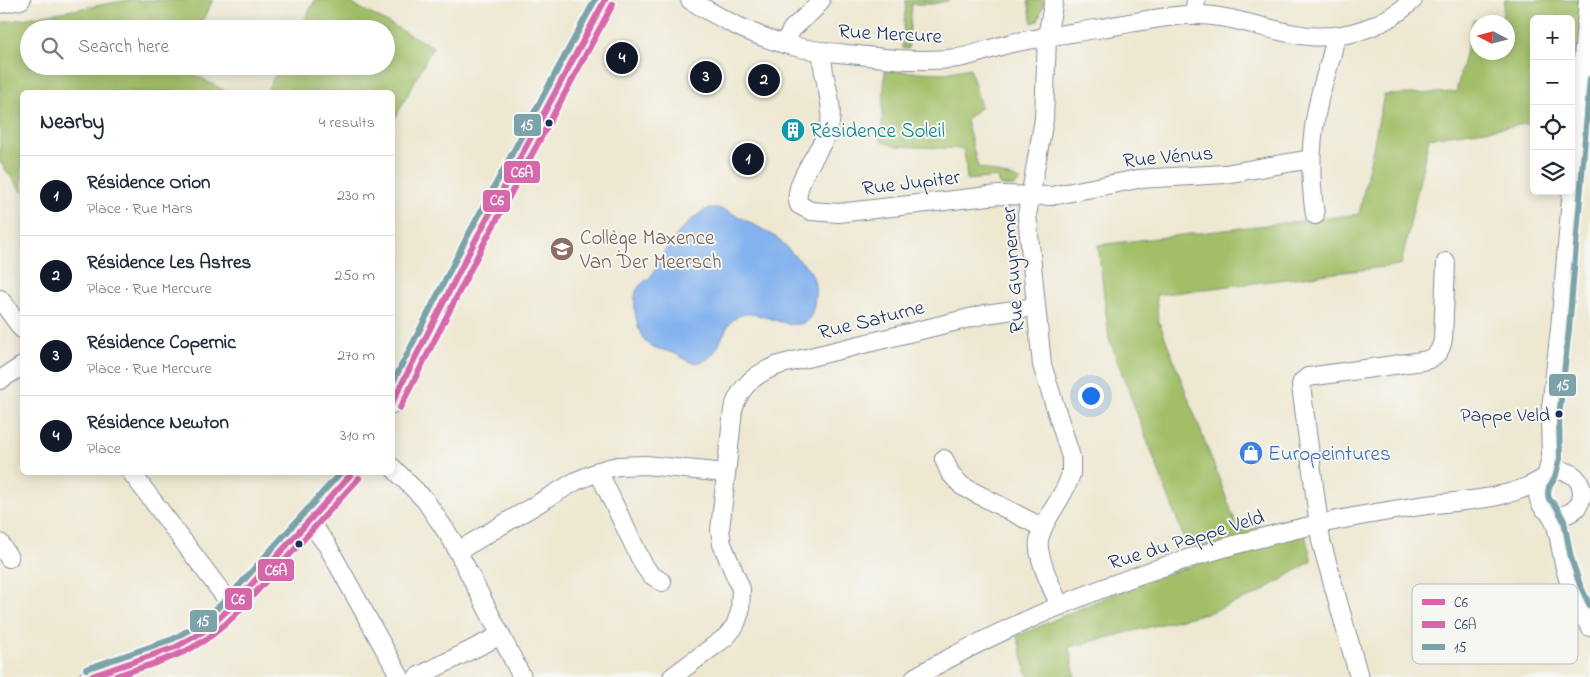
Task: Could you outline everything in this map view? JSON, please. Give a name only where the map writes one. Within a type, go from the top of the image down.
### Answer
[{"type":"street","points":[[0,4],[21,0]]},
{"type":"street","points":[[395,398],[474,243],[605,0]]},
{"type":"street","name":"Rue Mercure","points":[[690,0],[736,26],[784,44],[822,52],[892,59],[948,59],[965,57],[1012,43],[1170,17],[1195,8],[1228,20],[1306,37],[1335,37],[1380,23],[1392,17],[1413,0]]},
{"type":"street","points":[[784,44],[792,29],[821,0]]},
{"type":"street","name":"Rue Guynemer","points":[[1054,0],[1047,37],[1044,119],[1027,220],[1042,364],[1072,462],[1067,486],[1039,538],[1039,551],[1060,606]]},
{"type":"street","points":[[1570,584],[1563,560],[1558,531],[1545,508],[1539,492],[1551,461],[1550,417],[1554,392],[1588,0]]},
{"type":"street","points":[[1314,215],[1311,160],[1319,100],[1333,53],[1335,37]]},
{"type":"street","name":"Rue Jupiter","points":[[822,52],[822,65],[831,101],[831,120],[826,136],[800,186],[797,198],[799,205],[810,211],[838,213],[998,195],[1030,195]]},
{"type":"street","name":"Rue Vénus","points":[[1030,195],[1051,196],[1138,179],[1225,174],[1311,160]]},
{"type":"street","points":[[1359,677],[1322,548],[1300,388],[1302,382],[1308,378],[1422,361],[1436,356],[1441,349],[1444,339],[1446,262]]},
{"type":"street","points":[[0,299],[20,326]]},
{"type":"street","name":"Rue Saturne","points":[[726,473],[734,404],[750,380],[760,372],[986,314],[1036,307]]},
{"type":"street","points":[[0,380],[20,367]]},
{"type":"street","points":[[1554,392],[1560,447],[1579,478],[1582,490],[1581,502],[1567,536],[1568,577]]},
{"type":"street","points":[[944,459],[950,473],[962,486],[1044,528]]},
{"type":"street","points":[[458,551],[576,481],[598,471],[618,466],[645,465],[726,473],[720,530],[722,544],[741,589],[740,612],[735,626],[726,637],[672,677]]},
{"type":"street","points":[[395,470],[431,508],[458,551],[522,677]]},
{"type":"street","points":[[598,471],[643,564],[650,574],[662,582]]},
{"type":"street","points":[[1546,477],[1554,472],[1562,471],[1579,478]]},
{"type":"street","points":[[133,475],[232,606]]},
{"type":"street","points":[[88,677],[182,645],[210,626],[232,606],[350,475]]},
{"type":"street","name":"Rue du Pappe Veld","points":[[915,677],[991,637],[1060,606],[1124,580],[1188,558],[1318,524],[1404,508],[1487,498],[1525,489],[1546,477]]},
{"type":"street","name":"Rue du Pappe Veld","points":[[1487,498],[1524,499],[1545,508]]},
{"type":"street","points":[[1545,508],[1561,514],[1581,502]]},
{"type":"street","points":[[309,521],[327,545],[400,677]]},
{"type":"street","points":[[1578,603],[1590,627]]},
{"type":"street","points":[[417,677],[501,635]]},
{"type":"green space","points":[[128,0],[213,0],[203,20],[20,20],[20,75],[196,75],[223,90],[20,90],[20,189],[0,162],[0,23]]},
{"type":"green space","points":[[315,0],[345,0],[382,20],[305,20]]},
{"type":"green space","points":[[906,0],[950,0],[934,4],[912,4],[908,49],[902,48]]},
{"type":"green space","points":[[1028,0],[1045,0],[1038,21],[1032,23]]},
{"type":"green space","points":[[1505,0],[1590,0],[1590,115],[1575,117],[1575,15],[1530,15],[1530,124],[1429,138],[1401,265],[1156,295],[1158,319],[1239,531],[1300,516],[1312,561],[1256,595],[1210,612],[1069,647],[1075,677],[1028,677],[1017,636],[1132,586],[1194,565],[1109,339],[1098,245],[1359,214],[1384,95],[1456,92],[1470,33],[1470,60],[1515,60],[1515,15],[1502,15]]},
{"type":"green space","points":[[395,27],[433,47],[395,118],[395,90],[267,90],[275,75],[395,75]]},
{"type":"green space","points":[[970,68],[981,107],[966,120],[978,167],[1021,180],[1015,186],[1000,186],[998,177],[967,180],[964,149],[895,146],[881,141],[885,71],[945,73]]},
{"type":"water","points":[[710,208],[721,209],[734,214],[781,241],[810,271],[814,282],[815,300],[810,316],[803,323],[784,323],[761,316],[741,315],[729,325],[718,347],[708,359],[696,363],[686,360],[677,354],[654,347],[644,340],[638,326],[635,300],[638,288],[652,275],[671,242],[690,222],[703,211]]},
{"type":"transit line","name":"15","points":[[395,378],[466,239],[595,0]]},
{"type":"transit line","name":"C6","points":[[395,397],[474,243],[605,0]]},
{"type":"transit line","name":"C6A","points":[[400,408],[482,247],[613,4]]},
{"type":"transit line","name":"15","points":[[1590,79],[1569,329],[1559,417],[1560,458],[1555,478],[1549,487],[1548,494],[1549,499],[1556,506],[1564,521],[1571,558],[1580,585],[1590,606]]},
{"type":"transit line","name":"15","points":[[86,669],[173,639],[201,623],[226,600],[338,475]]},
{"type":"transit line","name":"C6","points":[[89,677],[176,647],[206,630],[232,606],[350,475]]},
{"type":"transit line","name":"C6A","points":[[113,677],[180,654],[209,637],[223,626],[238,612],[359,478]]},
{"type":"place","name":"Résidence Newton","points":[[622,58]]},
{"type":"place","name":"Résidence Copernic","points":[[706,77]]},
{"type":"place","name":"Résidence Les Astres","points":[[764,80]]},
{"type":"place","name":"Résidence Soleil","points":[[793,130]]},
{"type":"place","name":"Résidence Orion","points":[[748,159]]},
{"type":"place","name":"Collège Maxence Van Der Meersch","points":[[562,249]]},
{"type":"place","name":"Pappe Veld","points":[[1559,414]]},
{"type":"place","name":"Europeintures","points":[[1251,453]]}]
